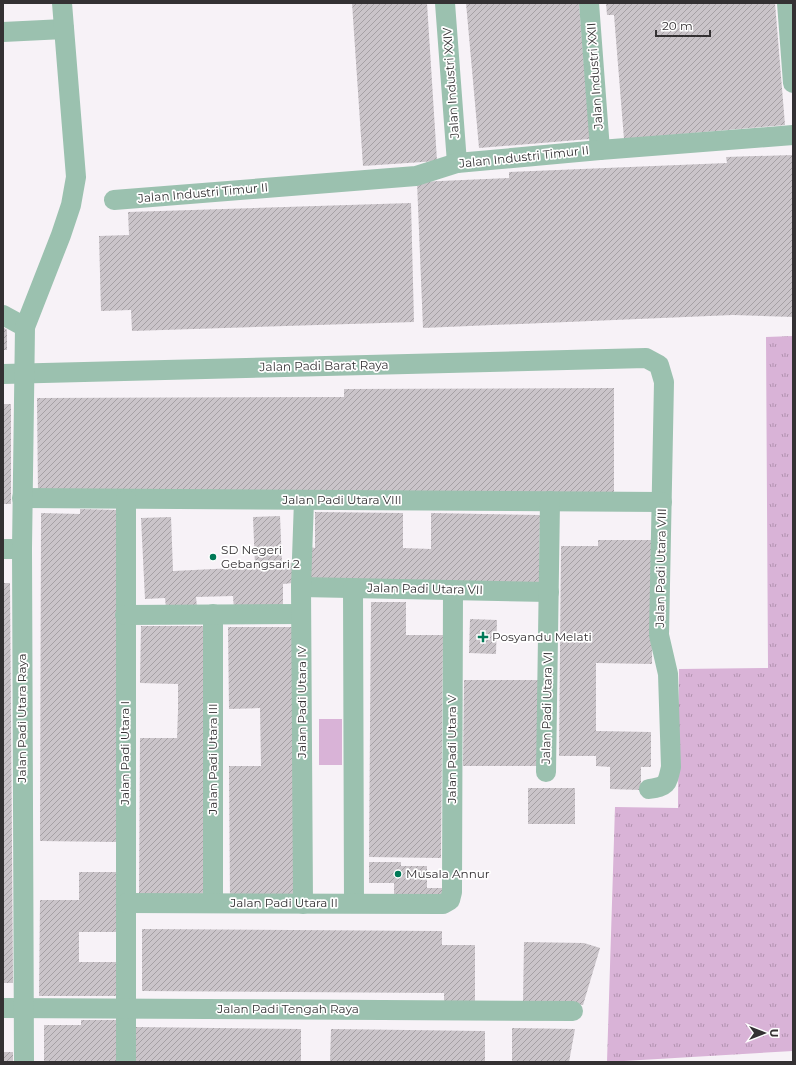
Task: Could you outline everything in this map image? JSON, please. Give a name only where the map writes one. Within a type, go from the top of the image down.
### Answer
[{"type":"street","name":"Jalan Padi Utara Raya","points":[[24,1062],[12,549],[22,498],[25,327],[61,235],[71,205],[76,177],[62,3]]},
{"type":"street","name":"Jalan Industri XXIV","points":[[445,3],[457,163]]},
{"type":"street","name":"Jalan Industri XXII","points":[[589,3],[600,150]]},
{"type":"street","points":[[787,3],[793,83]]},
{"type":"street","points":[[3,32],[64,29]]},
{"type":"street","name":"Jalan Industri Timur II","points":[[114,200],[416,176],[457,163],[793,135]]},
{"type":"street","points":[[3,314],[25,327]]},
{"type":"street","name":"Jalan Padi Barat Raya","points":[[3,374],[24,363],[646,358]]},
{"type":"street","name":"Jalan Padi Utara VIII","points":[[646,358],[660,365],[664,382],[659,635],[668,674],[671,767],[668,782],[661,787],[649,789]]},
{"type":"street","name":"Jalan Padi Utara VIII","points":[[22,498],[662,502]]},
{"type":"street","name":"Jalan Padi Utara I","points":[[126,499],[126,1062]]},
{"type":"street","name":"Jalan Padi Utara IV","points":[[303,904],[301,587],[304,500]]},
{"type":"street","name":"Jalan Padi Utara VI","points":[[546,772],[550,501]]},
{"type":"street","name":"Jalan Padi Utara VII","points":[[301,587],[549,592]]},
{"type":"street","points":[[353,588],[354,903]]},
{"type":"street","name":"Jalan Padi Utara V","points":[[443,904],[450,900],[452,892],[453,590]]},
{"type":"street","name":"Jalan Padi Utara III","points":[[213,614],[213,903]]},
{"type":"street","points":[[125,615],[301,614]]},
{"type":"street","name":"Jalan Padi Utara II","points":[[126,903],[443,904]]},
{"type":"street","name":"Jalan Padi Tengah Raya","points":[[3,1008],[573,1011]]},
{"type":"green space","points":[[793,336],[793,1051],[607,1062],[615,807],[678,808],[679,669],[768,668],[766,337]]},
{"type":"green space","points":[[319,719],[342,719],[342,765],[319,765]]},
{"type":"building","points":[[352,3],[427,3],[437,161],[363,166]]},
{"type":"building","points":[[466,3],[579,3],[590,139],[479,148]]},
{"type":"building","points":[[606,3],[775,3],[785,125],[624,139],[614,15],[607,15]]},
{"type":"building","points":[[793,155],[793,317],[733,315],[423,328],[417,182],[509,178],[509,172],[727,163],[726,157]]},
{"type":"building","points":[[411,203],[414,322],[132,331],[131,310],[101,311],[99,236],[129,235],[128,212]]},
{"type":"building","points":[[3,327],[7,330],[7,350],[3,350]]},
{"type":"building","points":[[614,388],[614,492],[38,495],[37,398],[344,397],[344,389]]},
{"type":"building","points":[[3,404],[11,404],[11,504],[3,504]]},
{"type":"building","points":[[80,509],[118,510],[116,842],[40,841],[41,513],[80,514]]},
{"type":"building","points":[[315,512],[403,513],[403,548],[431,549],[431,513],[540,515],[539,584],[309,581],[310,547],[315,548]]},
{"type":"building","points":[[280,516],[282,563],[293,563],[293,583],[283,584],[283,608],[234,610],[233,596],[196,597],[197,607],[166,608],[165,598],[145,599],[141,518],[171,517],[173,571],[255,567],[253,517]]},
{"type":"building","points":[[598,540],[653,540],[652,664],[596,663],[596,731],[651,732],[651,767],[641,767],[641,790],[610,789],[610,767],[596,766],[596,756],[559,756],[561,546],[598,546]]},
{"type":"building","points":[[3,583],[10,583],[13,983],[3,983]]},
{"type":"building","points":[[371,602],[406,602],[406,635],[443,635],[441,858],[369,857]]},
{"type":"building","name":"Posyandu Melati","points":[[470,619],[497,620],[496,654],[469,653]]},
{"type":"building","points":[[141,626],[208,626],[206,898],[139,898],[140,738],[177,738],[178,711],[178,684],[140,683]]},
{"type":"building","points":[[228,627],[292,627],[294,900],[230,901],[229,766],[261,766],[260,708],[229,709]]},
{"type":"building","points":[[464,680],[539,680],[539,766],[463,766]]},
{"type":"building","points":[[528,788],[575,788],[575,824],[528,824]]},
{"type":"building","name":"Musala Annur","points":[[369,862],[401,862],[401,866],[427,866],[427,888],[443,888],[443,903],[394,898],[394,883],[369,883]]},
{"type":"building","points":[[79,872],[116,872],[116,932],[79,932],[79,962],[116,962],[116,996],[39,996],[40,900],[79,900]]},
{"type":"building","points":[[142,929],[442,931],[442,945],[475,945],[475,1003],[444,1003],[444,993],[142,991]]},
{"type":"building","points":[[524,942],[584,943],[600,948],[583,1005],[523,1004]]},
{"type":"building","points":[[81,1020],[117,1020],[117,1062],[44,1062],[44,1025],[81,1025]]},
{"type":"building","points":[[136,1027],[301,1029],[301,1062],[136,1062]]},
{"type":"building","points":[[512,1028],[575,1029],[569,1062],[512,1062]]},
{"type":"building","points":[[331,1029],[485,1031],[485,1062],[330,1062]]},
{"type":"building","points":[[3,1052],[13,1052],[13,1062],[3,1062]]},
{"type":"place","name":"SD Negeri Gebangsari 2","points":[[213,557]]},
{"type":"place","name":"Posyandu Melati","points":[[483,637]]},
{"type":"place","name":"Musala Annur","points":[[398,874]]}]
